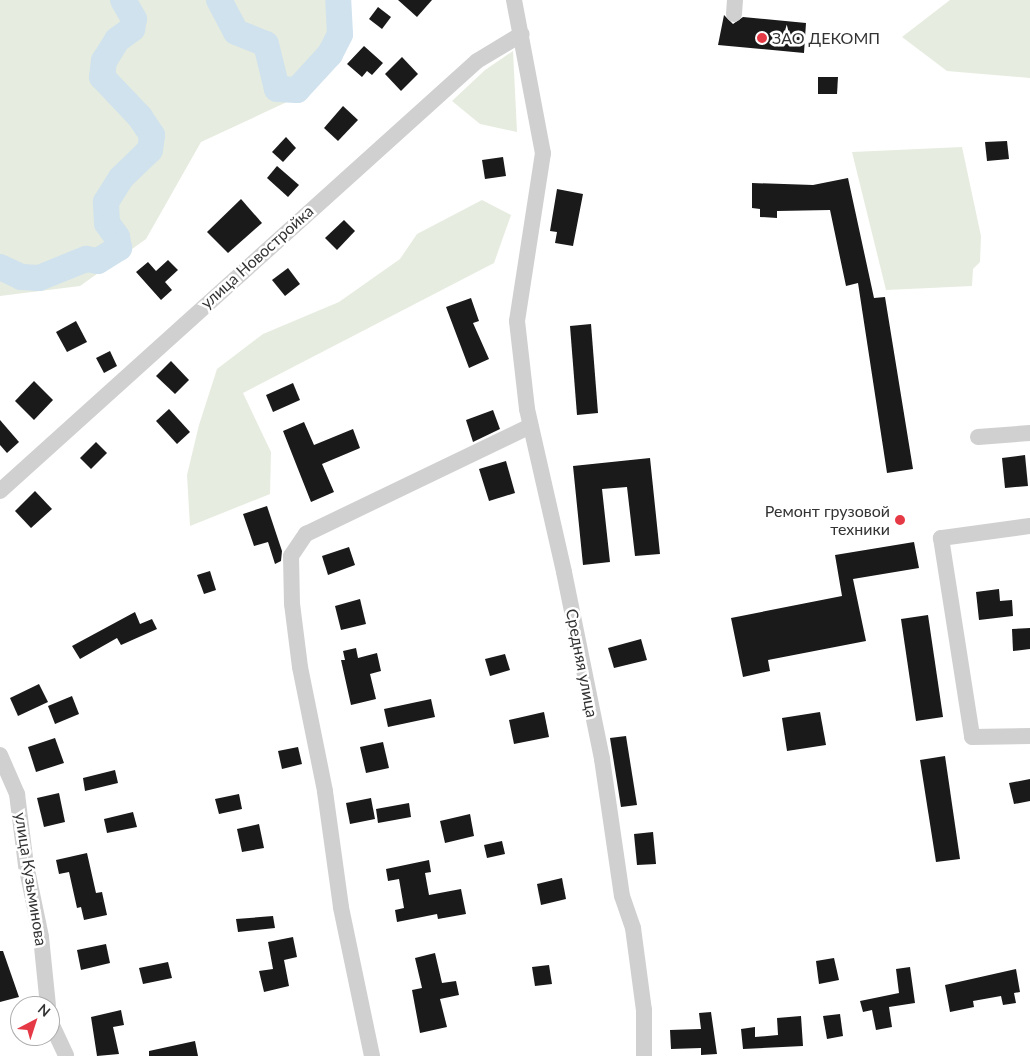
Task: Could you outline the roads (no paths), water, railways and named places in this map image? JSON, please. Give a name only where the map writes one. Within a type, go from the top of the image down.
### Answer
[{"type":"street","name":"Средняя улица","points":[[514,0],[522,34],[543,153],[517,320],[530,426],[564,572],[602,759],[622,896],[632,928],[644,1010],[644,1056]]},
{"type":"street","name":"улица Новостройка","points":[[0,490],[477,60],[522,34]]},
{"type":"street","points":[[372,1056],[341,907],[325,791],[300,667],[292,604],[291,556],[306,534],[530,426]]},
{"type":"street","points":[[978,437],[1030,433]]},
{"type":"street","points":[[1030,526],[941,538],[972,738],[1030,736]]},
{"type":"street","name":"улица Кузьминова","points":[[0,755],[17,794],[26,865],[41,937],[47,996]]},
{"type":"street","points":[[60,1043],[66,1056]]},
{"type":"waterway","points":[[0,267],[21,277],[39,278],[86,259],[98,261],[119,248],[117,237],[107,223],[106,202],[121,178],[150,150],[152,135],[140,117],[102,77],[104,61],[117,40],[132,29],[134,19],[123,0]]},
{"type":"waterway","points":[[219,0],[236,32],[266,44],[277,89],[297,90],[330,54],[340,34],[338,0]]},
{"type":"place","name":"ЗАО ДЕКОМП","points":[[762,38]]},
{"type":"place","name":"Ремонт грузовой техники","points":[[900,520]]}]
